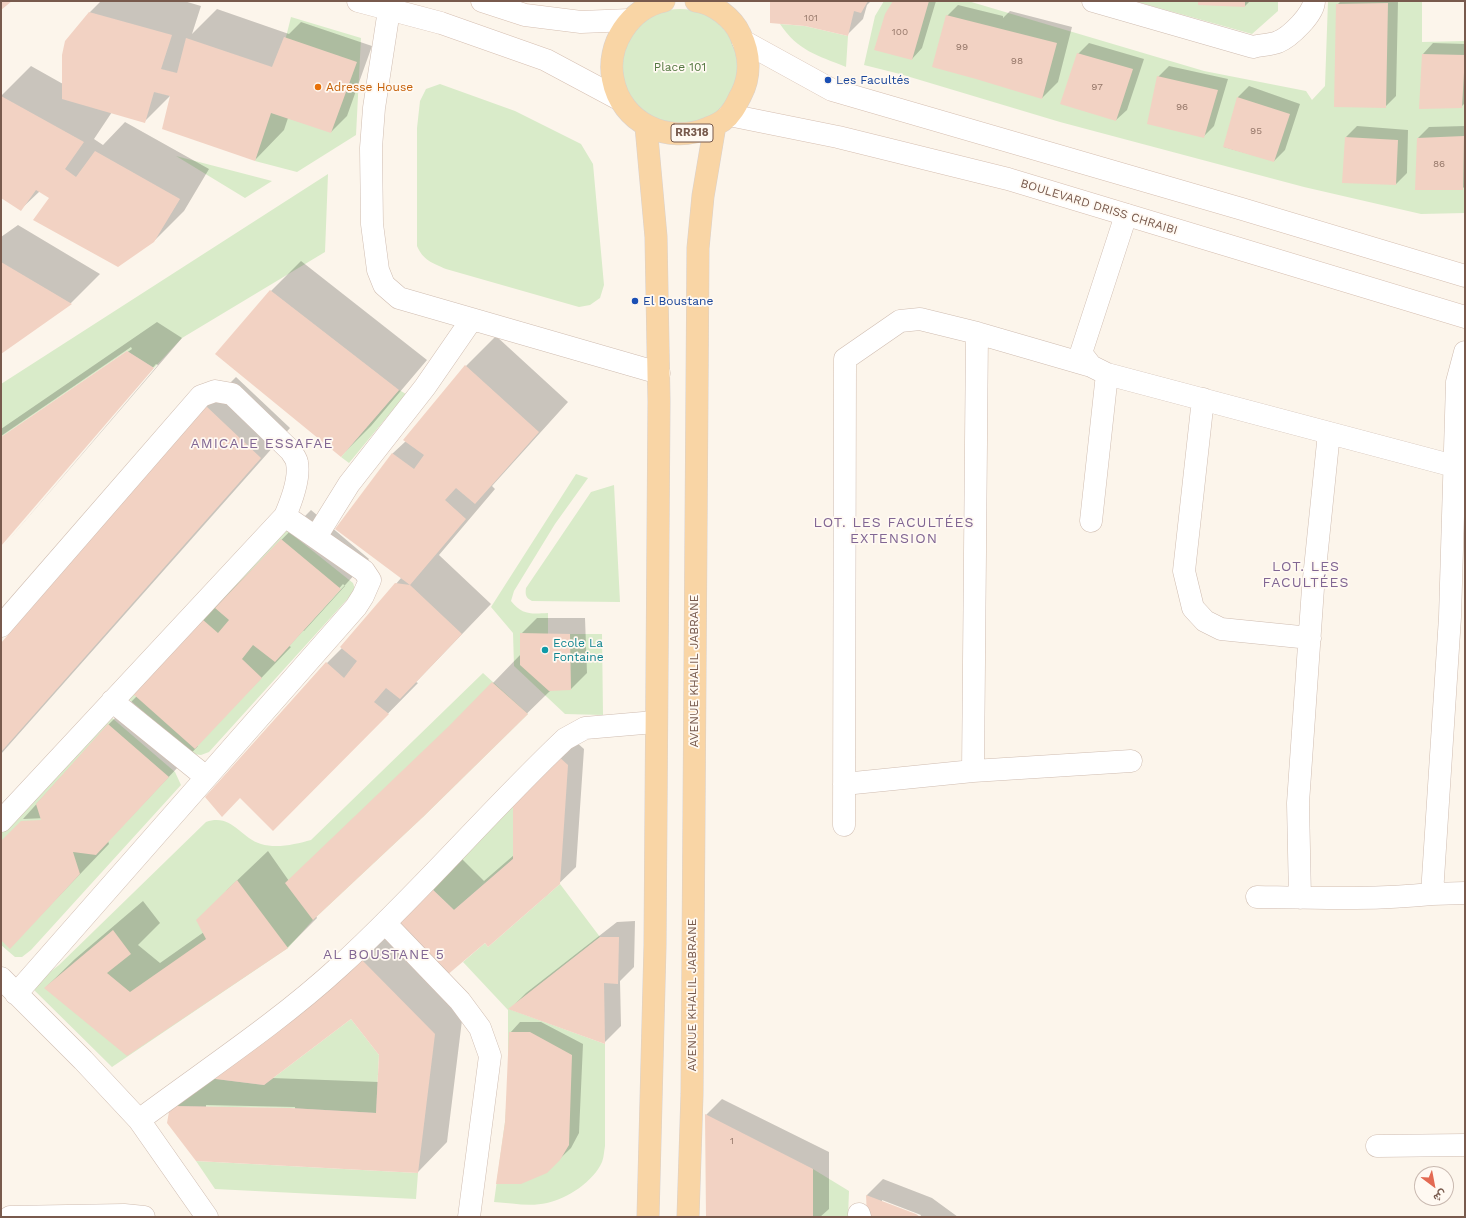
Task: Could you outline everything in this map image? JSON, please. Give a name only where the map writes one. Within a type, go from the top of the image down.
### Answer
[{"type":"main road","points":[[696,1],[722,8],[739,32],[748,56],[746,86],[722,120]]},
{"type":"main road","name":"RR318","points":[[659,2],[641,11],[630,20],[618,38],[612,58],[613,79],[619,99],[630,114],[646,126],[663,133],[681,135],[699,132],[722,120]]},
{"type":"main road","name":"AVENUE KHALIL JABRANE","points":[[688,1217],[692,1080],[698,248],[703,196],[722,120]]},
{"type":"main road","points":[[646,126],[656,237],[658,373],[655,946],[648,1217]]},
{"type":"street","name":"RR318","points":[[358,1],[441,24],[546,60],[619,99]]},
{"type":"street","points":[[482,1],[525,14],[581,22],[630,20]]},
{"type":"street","points":[[1093,1],[1253,47],[1279,42],[1302,24],[1314,8],[1314,1]]},
{"type":"street","points":[[389,10],[374,108],[371,148],[372,224],[378,270],[384,285],[399,298],[658,373]]},
{"type":"street","points":[[743,41],[832,90],[1242,209],[1465,276]]},
{"type":"street","name":"BOULEVARD DRISS CHRAIBI","points":[[722,120],[838,137],[1008,179],[1465,317]]},
{"type":"street","points":[[1091,522],[1099,370],[1081,352],[1126,215]]},
{"type":"street","points":[[316,537],[348,484],[424,387],[472,319]]},
{"type":"street","points":[[844,825],[845,359],[900,321],[920,319],[978,333],[1099,370],[1454,466]]},
{"type":"street","points":[[973,771],[978,333]]},
{"type":"street","points":[[1432,894],[1450,617],[1457,382],[1465,352]]},
{"type":"street","points":[[1,626],[201,396],[215,391],[232,394],[291,451],[297,463],[296,484],[292,501],[285,516],[1,820]]},
{"type":"street","points":[[1203,399],[1184,571],[1193,608],[1205,621],[1221,629],[1310,638]]},
{"type":"street","points":[[1300,898],[1298,802],[1310,638],[1330,433]]},
{"type":"street","points":[[16,994],[356,607],[363,596],[370,580],[364,571],[285,516]]},
{"type":"street","points":[[112,701],[206,777]]},
{"type":"street","points":[[138,1120],[299,1002],[386,924],[566,739],[585,728],[655,722]]},
{"type":"street","points":[[844,784],[973,771],[1130,761]]},
{"type":"street","points":[[1257,897],[1342,899],[1395,898],[1432,894],[1465,893]]},
{"type":"street","points":[[386,924],[460,1001],[480,1028],[490,1056],[470,1217]]},
{"type":"street","points":[[1,978],[83,1060],[138,1120],[207,1217]]},
{"type":"street","points":[[1378,1146],[1465,1145]]},
{"type":"street","points":[[10,1217],[124,1215],[144,1217]]},
{"type":"green space","points":[[884,1],[968,1],[1204,71],[1306,91],[1312,100],[1325,86],[1328,1],[1422,1],[1422,42],[1465,41],[1465,213],[1421,214],[1304,187],[1060,122],[900,74],[864,65],[875,16]]},
{"type":"green space","points":[[1134,1],[1278,1],[1278,11],[1252,34]]},
{"type":"green space","name":"Place 101","points":[[680,9],[702,13],[721,26],[734,45],[738,67],[734,89],[721,108],[702,121],[680,125],[658,121],[639,108],[626,89],[622,67],[626,45],[639,26],[658,13]]},
{"type":"green space","points":[[291,17],[361,38],[356,135],[297,172],[255,161]]},
{"type":"green space","points":[[780,24],[805,26],[848,36],[846,67],[817,55],[801,46]]},
{"type":"green space","points":[[440,84],[515,111],[581,144],[593,164],[604,285],[600,298],[590,305],[579,307],[446,269],[432,263],[419,251],[417,246],[417,128],[420,101],[426,89]]},
{"type":"green space","points":[[176,156],[272,181],[245,198]]},
{"type":"green space","points":[[328,174],[325,252],[182,338],[154,368],[127,351],[1,437],[1,384]]},
{"type":"green space","points":[[399,390],[406,394],[349,463],[341,457]]},
{"type":"green space","points":[[576,474],[588,478],[555,524],[514,591],[511,601],[519,609],[527,613],[548,613],[548,634],[602,634],[603,715],[565,714],[514,666],[513,633],[491,607]]},
{"type":"green space","points":[[614,485],[620,602],[530,600],[526,596],[526,588],[591,492]]},
{"type":"green space","points":[[284,528],[353,583],[355,589],[209,752],[201,755],[193,754],[124,695]]},
{"type":"green space","points":[[483,673],[528,714],[423,817],[313,920],[288,948],[112,1067],[31,987],[59,965],[206,822],[215,820],[229,823],[247,837],[261,844],[273,846],[286,845],[311,840]]},
{"type":"green space","points":[[111,717],[175,772],[181,785],[31,950],[22,957],[15,957],[1,945],[1,831]]},
{"type":"green space","points":[[513,804],[513,859],[454,910],[431,888]]},
{"type":"green space","points":[[560,884],[600,937],[509,1009],[605,1044],[605,1146],[603,1158],[593,1176],[579,1188],[563,1198],[534,1205],[494,1202],[505,1122],[508,1080],[508,1010],[463,962],[485,943],[488,947]]},
{"type":"green space","points":[[351,1019],[379,1055],[376,1113],[290,1108],[170,1106],[208,1078],[264,1085]]},
{"type":"green space","points":[[196,1161],[418,1173],[416,1199],[215,1189]]},
{"type":"green space","points":[[813,1169],[849,1191],[848,1217],[813,1217]]},
{"type":"building","points":[[1,1],[12,1],[1,10]]},
{"type":"building","points":[[770,1],[868,1],[861,13],[854,11],[848,36],[805,26],[770,23]]},
{"type":"building","points":[[893,1],[929,1],[912,60],[874,50],[885,14]]},
{"type":"building","points":[[1198,1],[1245,1],[1245,7],[1198,5]]},
{"type":"building","points":[[1388,3],[1386,108],[1334,107],[1336,4]]},
{"type":"building","points":[[89,12],[172,35],[161,69],[177,73],[186,38],[272,67],[284,37],[357,62],[331,133],[271,113],[255,161],[162,129],[170,96],[154,92],[145,123],[62,99],[62,55],[65,41]]},
{"type":"building","points":[[946,15],[1057,43],[1042,99],[932,67]]},
{"type":"building","points":[[1077,53],[1133,69],[1116,121],[1060,104]]},
{"type":"building","points":[[1422,54],[1465,55],[1462,108],[1419,109]]},
{"type":"building","points":[[1157,76],[1218,90],[1204,138],[1147,124]]},
{"type":"building","points":[[1,96],[84,142],[65,169],[76,177],[95,151],[180,199],[154,242],[118,267],[33,220],[49,198],[36,190],[21,211],[1,198]]},
{"type":"building","points":[[1237,97],[1290,114],[1274,162],[1223,147]]},
{"type":"building","points":[[1464,136],[1463,190],[1415,190],[1417,138]]},
{"type":"building","points":[[1345,137],[1398,140],[1396,185],[1342,183]]},
{"type":"building","points":[[1,262],[72,304],[1,354]]},
{"type":"building","points":[[270,290],[399,390],[341,457],[215,354]]},
{"type":"building","points":[[127,351],[154,368],[1,546],[1,437]]},
{"type":"building","points":[[465,365],[539,432],[475,504],[456,488],[445,500],[466,519],[410,585],[335,529],[392,453],[414,469],[424,455],[403,440]]},
{"type":"building","points":[[206,406],[261,458],[1,752],[1,643]]},
{"type":"building","points":[[281,539],[341,589],[275,662],[253,645],[242,659],[262,678],[195,749],[132,693],[202,619],[218,633],[229,620],[215,608]]},
{"type":"building","points":[[395,583],[410,585],[462,634],[400,699],[386,688],[374,702],[389,714],[273,831],[240,798],[222,817],[205,797],[326,662],[344,678],[357,661],[340,647]]},
{"type":"building","name":"Ecole La Fontaine","points":[[520,633],[570,634],[571,690],[549,691],[520,665]]},
{"type":"building","points":[[492,682],[528,714],[423,817],[313,920],[285,883],[449,726]]},
{"type":"building","points":[[108,724],[169,777],[96,855],[73,852],[80,874],[10,949],[1,940],[1,841],[21,821],[41,820],[36,804]]},
{"type":"building","points":[[558,756],[568,765],[560,884],[488,947],[485,943],[446,976],[396,924],[431,888],[454,910],[513,859],[513,804]]},
{"type":"building","points":[[237,880],[288,948],[127,1056],[44,988],[113,930],[131,954],[107,973],[130,992],[206,939],[196,920]]},
{"type":"building","points":[[600,937],[619,937],[618,984],[604,983],[605,1044],[508,1009]]},
{"type":"building","points":[[360,958],[435,1034],[418,1173],[196,1161],[167,1123],[170,1106],[290,1108],[376,1113],[379,1055],[351,1019],[264,1085],[208,1078]]},
{"type":"building","points":[[509,1032],[530,1032],[572,1055],[569,1145],[560,1160],[547,1173],[521,1184],[496,1184],[505,1122]]},
{"type":"building","points":[[705,1114],[813,1169],[813,1217],[706,1217]]},
{"type":"building","points":[[866,1195],[916,1214],[920,1217],[867,1217]]},
{"type":"place","name":"Les Facultés","points":[[828,80]]},
{"type":"place","name":"Adresse House","points":[[318,87]]},
{"type":"place","name":"El Boustane","points":[[635,301]]},
{"type":"place","name":"Ecole La Fontaine","points":[[545,650]]},
{"type":"district","name":"AMICALE ESSAFAE","points":[[262,444]]},
{"type":"district","name":"LOT. LES FACULTÉES EXTENSION","points":[[894,532]]},
{"type":"district","name":"LOT. LES FACULTÉES","points":[[1306,576]]},
{"type":"district","name":"AL BOUSTANE 5","points":[[384,955]]}]
